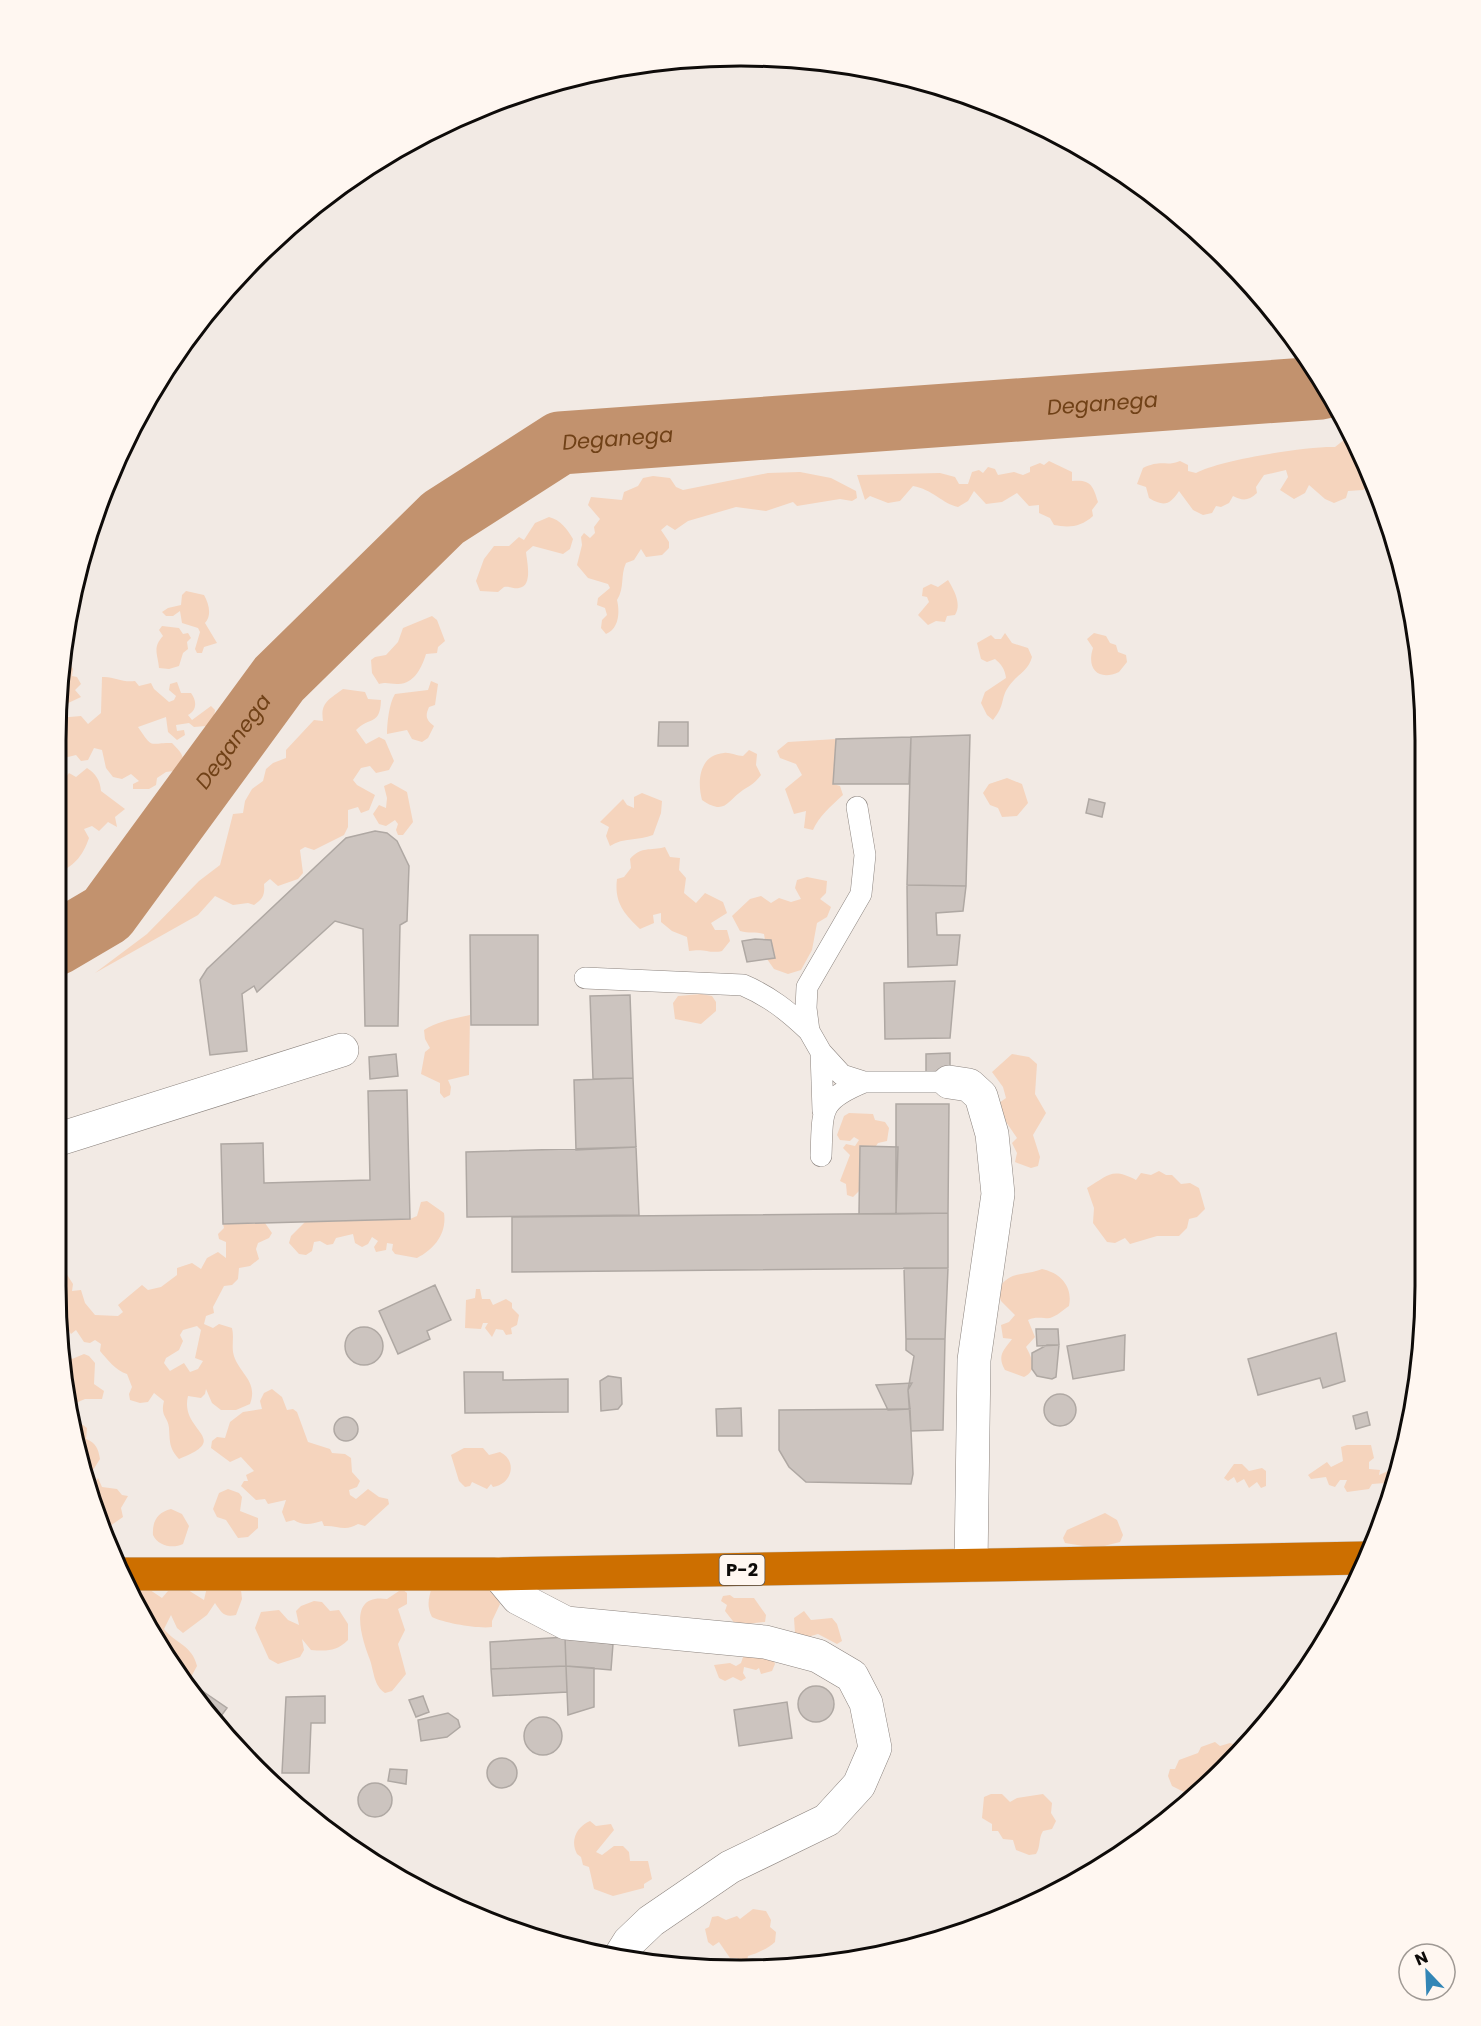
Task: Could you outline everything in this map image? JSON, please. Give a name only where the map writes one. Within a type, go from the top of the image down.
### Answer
[{"type":"highway","name":"P-2","points":[[131,1574],[498,1574],[1357,1558]]},
{"type":"street","points":[[66,1137],[342,1050]]},
{"type":"street","points":[[949,1082],[969,1085],[981,1096],[992,1134],[998,1194],[974,1360],[972,1565]]},
{"type":"street","points":[[498,1574],[518,1598],[566,1623],[765,1642],[818,1656],[852,1676],[866,1703],[875,1748],[859,1785],[827,1820],[730,1867],[651,1921],[624,1949]]},
{"type":"lane","points":[[809,1031],[806,1008],[807,987],[861,894],[866,855],[857,807]]},
{"type":"lane","points":[[585,978],[743,985],[776,990],[807,987]]},
{"type":"lane","points":[[743,985],[764,994],[785,1008],[809,1031],[821,1052],[842,1075],[864,1082],[949,1082]]},
{"type":"lane","points":[[821,1052],[823,1111],[821,1156]]},
{"type":"lane","points":[[823,1111],[830,1100],[864,1082]]},
{"type":"shaded area","points":[[1344,440],[1366,488],[1348,491],[1346,498],[1334,503],[1325,499],[1309,485],[1305,493],[1294,499],[1280,490],[1288,477],[1286,470],[1264,475],[1256,487],[1257,493],[1251,498],[1243,499],[1233,496],[1229,503],[1221,507],[1216,506],[1212,513],[1203,515],[1193,510],[1179,491],[1170,502],[1159,503],[1149,498],[1146,487],[1137,484],[1143,468],[1155,464],[1180,461],[1188,465],[1188,471],[1196,473],[1224,463],[1264,455],[1335,447]]},
{"type":"shaded area","points":[[1049,461],[1072,472],[1072,481],[1087,482],[1092,487],[1098,502],[1092,510],[1093,516],[1088,520],[1075,526],[1054,525],[1050,518],[1039,513],[1039,505],[1029,506],[1017,493],[1002,502],[986,504],[974,491],[968,501],[958,507],[926,490],[913,486],[900,501],[888,503],[870,496],[865,500],[857,475],[940,473],[955,477],[959,484],[968,484],[972,472],[979,470],[983,473],[988,467],[995,469],[998,475],[1014,472],[1023,475],[1030,472],[1030,467],[1040,463],[1044,465]]},
{"type":"shaded area","points":[[800,472],[831,478],[856,491],[857,498],[852,501],[840,499],[797,506],[793,502],[766,511],[736,507],[688,521],[675,530],[667,525],[661,530],[669,542],[669,548],[662,555],[646,557],[641,549],[634,560],[626,563],[617,600],[616,624],[606,634],[601,628],[602,620],[607,615],[605,608],[597,605],[598,598],[610,588],[608,584],[588,578],[577,565],[582,545],[581,537],[584,533],[590,538],[595,533],[594,527],[600,519],[588,505],[591,497],[622,500],[624,492],[638,486],[643,478],[653,476],[670,478],[676,487],[683,490],[768,473]]},
{"type":"shaded area","points":[[549,517],[560,523],[571,535],[573,539],[570,549],[563,554],[533,546],[526,552],[528,578],[523,586],[504,587],[498,592],[480,591],[476,581],[484,559],[494,546],[509,546],[519,537],[524,540],[535,523]]},
{"type":"shaded area","points":[[948,580],[956,597],[957,611],[955,615],[947,616],[945,622],[936,621],[928,625],[918,615],[929,602],[927,597],[922,596],[923,588],[931,584],[938,587]]},
{"type":"shaded area","points":[[186,591],[204,595],[208,606],[209,613],[205,623],[217,643],[204,647],[202,653],[197,653],[195,649],[200,632],[198,628],[182,623],[180,611],[173,616],[166,616],[162,612],[181,605],[182,595]]},
{"type":"shaded area","points":[[432,616],[437,620],[445,641],[438,647],[437,653],[426,654],[420,669],[408,682],[379,684],[372,673],[371,660],[386,655],[398,642],[403,628]]},
{"type":"shaded area","points":[[162,626],[179,628],[183,634],[188,633],[191,638],[187,642],[188,649],[183,653],[179,666],[169,669],[159,668],[156,651],[163,636],[159,630]]},
{"type":"shaded area","points":[[1005,633],[1012,643],[1028,648],[1032,657],[1025,670],[1006,690],[1000,710],[993,720],[987,715],[981,703],[985,692],[1006,678],[1002,667],[995,659],[987,662],[981,659],[977,643],[991,635],[995,639],[1001,639]]},
{"type":"shaded area","points":[[1094,633],[1106,636],[1110,643],[1116,645],[1118,652],[1126,655],[1127,662],[1119,672],[1106,675],[1096,672],[1093,668],[1091,656],[1093,648],[1087,639]]},
{"type":"shaded area","points":[[71,664],[73,669],[72,676],[77,677],[81,684],[75,690],[81,697],[67,704]]},
{"type":"shaded area","points":[[102,677],[135,681],[139,686],[151,683],[154,689],[169,702],[176,696],[169,690],[170,684],[177,682],[181,693],[191,693],[194,699],[194,708],[188,715],[192,720],[211,706],[215,710],[214,718],[206,726],[194,727],[189,723],[176,725],[177,731],[184,730],[185,735],[177,740],[168,732],[166,717],[138,727],[152,744],[172,743],[183,758],[181,770],[166,772],[157,778],[156,785],[149,789],[133,789],[133,784],[139,781],[131,774],[122,779],[113,777],[106,768],[102,750],[94,748],[88,760],[81,761],[76,755],[66,758],[67,717],[81,716],[88,724],[101,713]]},
{"type":"shaded area","points":[[431,681],[438,684],[435,705],[429,707],[427,713],[428,720],[434,726],[428,738],[422,742],[412,739],[407,730],[387,734],[390,708],[395,694],[428,690]]},
{"type":"shaded area","points":[[343,689],[365,692],[368,699],[381,700],[379,714],[356,730],[366,744],[379,737],[385,740],[394,761],[389,770],[376,773],[370,766],[361,768],[353,780],[357,785],[375,795],[369,810],[361,813],[358,807],[348,810],[348,827],[344,835],[314,850],[305,847],[300,850],[303,873],[298,879],[278,886],[270,879],[264,884],[264,894],[261,899],[254,905],[248,903],[233,905],[215,896],[198,915],[95,973],[147,934],[199,881],[220,865],[233,814],[243,813],[245,801],[252,789],[263,781],[266,769],[273,763],[286,758],[286,750],[314,720],[323,721],[325,705]]},
{"type":"shaded area","points":[[836,739],[833,784],[840,786],[843,795],[822,816],[813,830],[804,828],[806,811],[794,814],[785,789],[802,775],[796,764],[780,758],[777,751],[788,742]]},
{"type":"shaded area","points":[[749,750],[757,754],[756,765],[761,775],[757,780],[721,807],[710,805],[702,800],[700,777],[709,759],[726,753],[743,756]]},
{"type":"shaded area","points":[[87,768],[97,778],[101,791],[125,809],[115,817],[117,827],[108,822],[99,831],[92,826],[84,829],[89,838],[80,856],[66,869],[66,777],[69,773],[76,777]]},
{"type":"shaded area","points":[[1007,778],[1022,784],[1028,803],[1017,816],[1002,817],[998,808],[990,805],[983,793],[989,784]]},
{"type":"shaded area","points":[[391,783],[407,792],[413,822],[403,835],[398,835],[396,830],[398,824],[395,820],[386,826],[379,824],[373,814],[379,805],[386,808],[387,798],[384,786]]},
{"type":"shaded area","points":[[642,793],[662,801],[661,813],[653,835],[621,841],[610,846],[606,836],[609,827],[600,822],[623,799],[627,805],[634,808],[634,797]]},
{"type":"shaded area","points":[[665,847],[670,857],[680,858],[679,870],[686,878],[684,893],[696,903],[705,893],[723,902],[727,913],[711,923],[715,930],[727,930],[730,941],[722,951],[689,951],[687,937],[672,931],[661,922],[661,913],[653,915],[654,923],[640,929],[621,907],[616,887],[617,879],[624,877],[631,868],[630,859],[638,852]]},
{"type":"shaded area","points":[[807,877],[827,881],[826,893],[820,899],[831,907],[827,917],[817,923],[812,950],[801,970],[788,974],[774,969],[767,959],[775,957],[771,940],[765,940],[764,934],[740,931],[732,916],[750,899],[761,896],[771,903],[779,898],[791,902],[801,899],[795,888],[797,880]]},
{"type":"shaded area","points":[[701,994],[712,996],[716,1002],[716,1011],[701,1024],[675,1019],[673,1003],[678,996]]},
{"type":"shaded area","points":[[470,1015],[469,1075],[448,1080],[451,1087],[450,1095],[444,1098],[440,1093],[440,1083],[421,1074],[425,1052],[430,1048],[425,1039],[424,1030]]},
{"type":"shaded area","points":[[1012,1054],[1029,1057],[1037,1064],[1035,1094],[1046,1113],[1033,1135],[1040,1157],[1038,1166],[1031,1168],[1015,1162],[1017,1153],[1012,1143],[1017,1138],[1002,1116],[999,1103],[1006,1098],[1003,1087],[992,1072]]},
{"type":"shaded area","points":[[849,1113],[873,1114],[875,1120],[885,1122],[889,1128],[887,1141],[878,1143],[876,1146],[863,1187],[853,1197],[847,1195],[846,1184],[840,1181],[850,1155],[843,1148],[846,1144],[855,1146],[859,1140],[854,1137],[850,1141],[840,1140],[837,1135],[844,1116]]},
{"type":"shaded area","points":[[1159,1171],[1172,1175],[1181,1184],[1190,1183],[1199,1188],[1205,1209],[1197,1217],[1189,1219],[1187,1228],[1179,1236],[1157,1236],[1130,1244],[1125,1238],[1115,1243],[1107,1242],[1093,1223],[1094,1208],[1087,1188],[1110,1175],[1121,1174],[1136,1180],[1141,1173],[1151,1175]]},
{"type":"shaded area","points":[[427,1201],[444,1213],[444,1227],[434,1245],[417,1258],[395,1254],[392,1250],[393,1244],[387,1243],[386,1250],[376,1252],[374,1247],[378,1241],[372,1237],[368,1244],[362,1247],[355,1243],[353,1234],[336,1238],[333,1244],[314,1242],[312,1251],[306,1255],[299,1254],[289,1243],[291,1236],[305,1222],[410,1219],[417,1216],[421,1202]]},
{"type":"shaded area","points":[[265,1223],[272,1233],[269,1238],[258,1243],[256,1249],[259,1259],[250,1266],[239,1268],[238,1279],[232,1285],[224,1286],[213,1307],[214,1313],[206,1316],[204,1324],[213,1328],[219,1324],[232,1328],[235,1359],[250,1383],[252,1396],[250,1404],[236,1410],[221,1410],[212,1403],[206,1389],[201,1398],[188,1396],[187,1408],[204,1439],[195,1452],[179,1459],[171,1445],[163,1410],[164,1401],[154,1393],[148,1402],[140,1403],[130,1400],[129,1394],[132,1387],[127,1374],[115,1368],[106,1358],[100,1351],[101,1344],[95,1340],[90,1343],[84,1342],[76,1330],[71,1334],[67,1329],[66,1273],[73,1284],[72,1291],[81,1290],[85,1303],[95,1315],[118,1316],[123,1312],[118,1305],[142,1285],[148,1290],[161,1287],[177,1275],[177,1268],[192,1263],[201,1269],[207,1258],[218,1252],[226,1258],[226,1242],[219,1239],[218,1234],[224,1228],[223,1224]],"holes":[[[197,1326],[201,1330],[195,1358],[203,1361],[198,1369],[190,1372],[184,1363],[170,1371],[164,1363],[166,1358],[179,1350],[183,1341],[180,1335],[183,1330]]]},
{"type":"shaded area","points":[[1042,1269],[1055,1274],[1064,1282],[1069,1293],[1069,1306],[1050,1318],[1028,1320],[1035,1337],[1026,1347],[1032,1359],[1032,1367],[1024,1377],[1005,1370],[1001,1361],[1002,1354],[1012,1339],[1003,1338],[1001,1325],[1009,1322],[1015,1315],[1001,1301],[997,1290],[1002,1283],[1013,1276]]},
{"type":"shaded area","points":[[476,1289],[480,1289],[482,1299],[490,1299],[493,1305],[506,1299],[512,1303],[512,1308],[519,1315],[517,1325],[511,1328],[512,1334],[506,1335],[503,1330],[496,1329],[492,1337],[485,1328],[488,1323],[483,1323],[481,1329],[465,1328],[466,1300],[475,1298]]},
{"type":"shaded area","points":[[84,1354],[95,1363],[94,1384],[104,1391],[102,1399],[85,1399],[77,1403],[70,1356],[72,1359]]},
{"type":"shaded area","points":[[272,1389],[282,1397],[287,1410],[293,1409],[297,1412],[308,1442],[330,1449],[332,1453],[345,1454],[351,1458],[352,1472],[360,1481],[357,1487],[349,1490],[350,1495],[356,1499],[368,1489],[379,1497],[388,1499],[389,1504],[365,1526],[358,1524],[345,1528],[324,1526],[322,1521],[308,1524],[294,1520],[286,1522],[282,1512],[286,1500],[268,1504],[265,1499],[256,1500],[241,1486],[244,1481],[248,1481],[246,1475],[254,1471],[241,1457],[230,1462],[211,1448],[212,1441],[217,1437],[225,1438],[230,1422],[243,1412],[262,1409],[260,1401],[264,1393]]},
{"type":"shaded area","points":[[80,1423],[87,1428],[86,1439],[96,1446],[100,1459],[92,1471]]},
{"type":"shaded area","points":[[1371,1445],[1374,1458],[1369,1462],[1369,1469],[1380,1470],[1379,1475],[1389,1471],[1385,1483],[1372,1484],[1369,1489],[1347,1492],[1344,1487],[1347,1480],[1340,1480],[1335,1487],[1329,1485],[1326,1477],[1311,1479],[1308,1475],[1327,1462],[1331,1467],[1343,1461],[1341,1447]]},
{"type":"shaded area","points":[[464,1448],[483,1448],[489,1455],[500,1452],[506,1456],[511,1466],[505,1482],[493,1487],[491,1484],[487,1489],[472,1482],[470,1486],[465,1487],[459,1481],[451,1455]]},
{"type":"shaded area","points":[[1234,1464],[1242,1464],[1249,1471],[1262,1468],[1266,1471],[1266,1486],[1261,1488],[1257,1482],[1249,1488],[1244,1479],[1237,1483],[1234,1477],[1228,1481],[1224,1478]]},
{"type":"shaded area","points":[[98,1478],[102,1487],[117,1489],[122,1495],[128,1496],[121,1508],[123,1517],[110,1526],[102,1502],[96,1481]]},
{"type":"shaded area","points":[[228,1489],[239,1493],[242,1497],[240,1511],[258,1518],[258,1528],[248,1537],[238,1538],[226,1520],[217,1517],[213,1509],[219,1493]]},
{"type":"shaded area","points":[[171,1509],[182,1514],[189,1526],[183,1544],[166,1546],[155,1539],[154,1525],[163,1512]]},
{"type":"shaded area","points":[[1105,1513],[1117,1520],[1123,1535],[1120,1542],[1096,1548],[1065,1543],[1063,1538],[1067,1530]]},
{"type":"shaded area","points":[[432,1586],[474,1586],[478,1591],[493,1589],[500,1604],[492,1621],[492,1627],[461,1625],[432,1617],[429,1598]]},
{"type":"shaded area","points":[[207,1587],[241,1590],[242,1599],[236,1615],[226,1615],[215,1603],[207,1615],[183,1633],[177,1628],[171,1615],[164,1629],[188,1649],[195,1659],[197,1666],[191,1676],[156,1623],[139,1589],[150,1590],[162,1598],[168,1591],[188,1590],[204,1600]]},
{"type":"shaded area","points":[[402,1589],[407,1593],[407,1604],[398,1609],[405,1630],[398,1644],[406,1674],[392,1691],[385,1693],[376,1683],[361,1630],[361,1610],[366,1603],[374,1599],[387,1599]]},
{"type":"shaded area","points":[[730,1595],[734,1598],[754,1598],[766,1615],[765,1622],[736,1625],[725,1611],[727,1605],[721,1601],[723,1596]]},
{"type":"shaded area","points":[[314,1601],[322,1602],[330,1611],[339,1610],[348,1624],[348,1640],[335,1649],[321,1651],[311,1650],[302,1639],[304,1650],[300,1657],[278,1664],[269,1659],[255,1628],[261,1612],[279,1610],[288,1620],[299,1625],[296,1611],[301,1606]]},
{"type":"shaded area","points":[[804,1611],[811,1620],[832,1618],[837,1624],[842,1641],[837,1644],[818,1634],[804,1638],[795,1633],[794,1618]]},
{"type":"shaded area","points":[[744,1654],[773,1657],[775,1664],[772,1671],[761,1674],[759,1668],[756,1670],[744,1667],[743,1673],[746,1678],[741,1681],[733,1677],[725,1681],[719,1678],[714,1665],[730,1663],[736,1666],[741,1663]]},
{"type":"shaded area","points":[[1215,1742],[1220,1746],[1230,1743],[1234,1744],[1191,1788],[1184,1792],[1172,1786],[1168,1776],[1170,1769],[1175,1769],[1179,1760],[1198,1753],[1201,1747]]},
{"type":"shaded area","points":[[991,1794],[1002,1794],[1010,1802],[1017,1798],[1043,1794],[1052,1803],[1051,1813],[1056,1821],[1052,1829],[1043,1831],[1036,1854],[1029,1855],[1016,1850],[1013,1840],[1003,1839],[998,1831],[992,1831],[992,1824],[982,1818],[984,1797]]},
{"type":"shaded area","points":[[590,1821],[596,1826],[611,1824],[614,1830],[596,1852],[602,1855],[614,1846],[623,1846],[629,1852],[630,1861],[648,1861],[652,1879],[644,1884],[644,1888],[613,1896],[594,1889],[589,1867],[583,1865],[574,1844],[578,1831]]},
{"type":"shaded area","points":[[753,1909],[766,1911],[771,1920],[770,1927],[776,1932],[775,1942],[762,1951],[748,1956],[747,1960],[740,1960],[730,1958],[719,1942],[713,1946],[708,1942],[705,1929],[709,1927],[712,1917],[718,1916],[726,1920],[737,1916],[740,1919]]},
{"type":"building","points":[[659,722],[688,722],[688,746],[658,746]]},
{"type":"building","points":[[970,735],[966,886],[907,885],[911,737]]},
{"type":"building","points":[[911,737],[909,784],[833,784],[836,739]]},
{"type":"building","points":[[1089,799],[1105,803],[1102,817],[1086,813]]},
{"type":"building","points":[[375,831],[387,833],[397,841],[409,866],[407,921],[400,925],[398,1026],[365,1026],[363,929],[335,921],[257,992],[254,986],[242,994],[247,1051],[210,1055],[200,980],[207,969],[346,838]]},
{"type":"building","points":[[907,885],[966,886],[963,911],[936,913],[937,935],[960,935],[957,965],[908,967]]},
{"type":"building","points":[[470,935],[538,935],[538,1025],[471,1025]]},
{"type":"building","points":[[771,940],[775,958],[747,962],[742,941]]},
{"type":"building","points":[[955,981],[950,1038],[885,1039],[884,983]]},
{"type":"building","points":[[630,995],[633,1078],[593,1079],[590,996]]},
{"type":"building","points":[[950,1053],[950,1071],[926,1072],[926,1054]]},
{"type":"building","points":[[396,1054],[398,1076],[370,1079],[369,1057]]},
{"type":"building","points":[[633,1078],[636,1147],[576,1150],[574,1080]]},
{"type":"building","points":[[407,1090],[410,1219],[223,1224],[221,1144],[263,1143],[264,1183],[370,1180],[368,1091]]},
{"type":"building","points":[[896,1104],[949,1104],[948,1213],[896,1214]]},
{"type":"building","points":[[860,1146],[898,1147],[896,1214],[859,1214]]},
{"type":"building","points":[[636,1147],[639,1215],[467,1217],[466,1152]]},
{"type":"building","points":[[948,1213],[948,1268],[512,1272],[512,1217]]},
{"type":"building","points":[[904,1268],[948,1268],[945,1339],[906,1339]]},
{"type":"building","points":[[435,1285],[451,1320],[427,1331],[430,1339],[398,1354],[379,1311]]},
{"type":"building","points":[[364,1327],[378,1332],[383,1346],[378,1360],[364,1365],[350,1360],[345,1346],[350,1332]]},
{"type":"building","points":[[1036,1329],[1058,1329],[1059,1345],[1037,1346]]},
{"type":"building","points":[[1336,1333],[1345,1381],[1323,1388],[1320,1378],[1258,1395],[1248,1359]]},
{"type":"building","points":[[1125,1335],[1124,1370],[1073,1379],[1067,1346]]},
{"type":"building","points":[[906,1339],[945,1339],[943,1430],[911,1431],[908,1390],[914,1356],[906,1350]]},
{"type":"building","points":[[1047,1345],[1059,1345],[1056,1377],[1052,1379],[1037,1376],[1032,1369],[1032,1353]]},
{"type":"building","points":[[464,1372],[503,1372],[503,1380],[568,1379],[568,1412],[465,1413]]},
{"type":"building","points":[[608,1376],[621,1378],[622,1404],[618,1409],[601,1411],[600,1381]]},
{"type":"building","points":[[912,1383],[908,1390],[910,1409],[888,1410],[876,1385]]},
{"type":"building","points":[[1060,1394],[1071,1399],[1076,1410],[1071,1421],[1060,1426],[1049,1421],[1044,1410],[1049,1399]]},
{"type":"building","points":[[741,1408],[742,1436],[717,1436],[716,1409]]},
{"type":"building","points":[[910,1409],[913,1474],[911,1484],[806,1482],[789,1467],[779,1450],[779,1410]]},
{"type":"building","points":[[1367,1412],[1370,1425],[1356,1429],[1353,1416]]},
{"type":"building","points":[[346,1417],[351,1418],[357,1424],[357,1434],[351,1440],[346,1441],[341,1440],[335,1434],[334,1429],[335,1424],[341,1418]]},
{"type":"building","points":[[565,1637],[566,1666],[491,1669],[490,1642]]},
{"type":"building","points":[[565,1637],[613,1644],[611,1670],[566,1666]]},
{"type":"building","points":[[566,1666],[567,1692],[493,1696],[491,1669]]},
{"type":"building","points":[[566,1666],[594,1668],[594,1707],[568,1715]]},
{"type":"building","points":[[816,1686],[829,1691],[834,1704],[829,1717],[816,1722],[803,1717],[798,1704],[803,1691]]},
{"type":"building","points":[[201,1690],[227,1708],[221,1716]]},
{"type":"building","points":[[325,1696],[325,1723],[311,1723],[309,1773],[282,1773],[286,1697]]},
{"type":"building","points":[[423,1696],[429,1712],[416,1717],[409,1700]]},
{"type":"building","points":[[787,1702],[792,1738],[739,1746],[734,1710]]},
{"type":"building","points":[[448,1713],[458,1720],[460,1727],[447,1737],[421,1741],[418,1720]]},
{"type":"building","points":[[543,1717],[557,1722],[562,1736],[557,1750],[543,1755],[529,1750],[524,1736],[529,1722]]},
{"type":"building","points":[[502,1758],[513,1762],[517,1773],[513,1784],[502,1788],[491,1784],[487,1773],[491,1762]]},
{"type":"building","points":[[390,1769],[407,1770],[406,1784],[388,1781]]},
{"type":"building","points":[[375,1783],[387,1788],[392,1800],[387,1812],[375,1817],[363,1812],[358,1800],[363,1788]]},
{"type":"waterway","name":"Deganega","points":[[66,938],[107,914],[279,679],[443,518],[560,443],[1316,388]]}]
